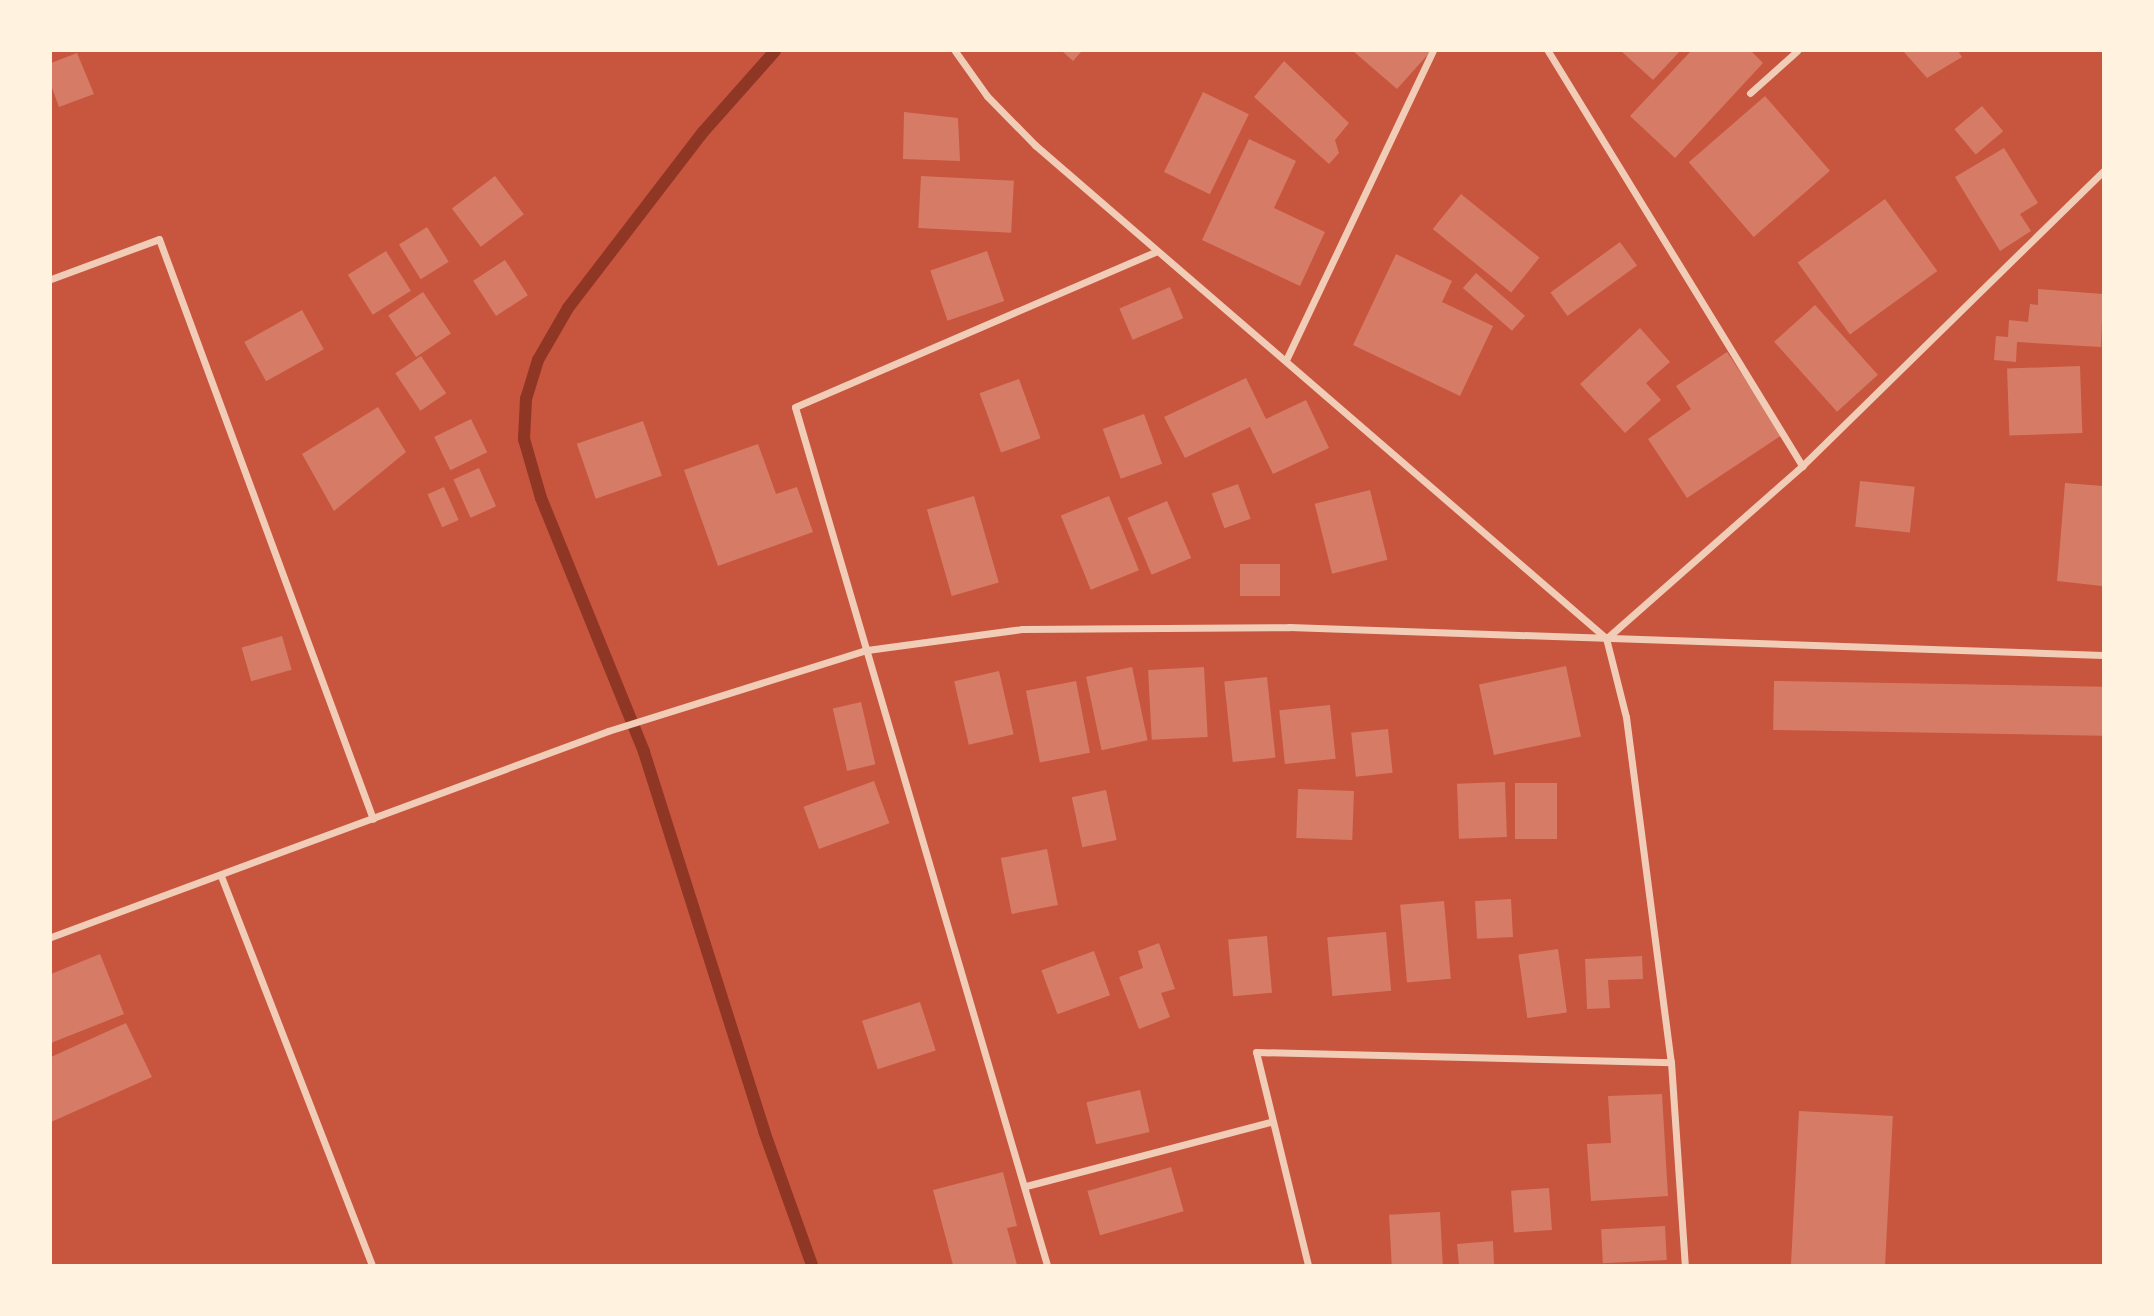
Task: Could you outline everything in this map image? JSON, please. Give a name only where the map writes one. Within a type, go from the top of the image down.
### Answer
[{"type":"street","points":[[955,51],[986,96],[1155,251],[1286,360],[1606,638],[1626,717],[1671,1062],[1685,1265]]},
{"type":"street","points":[[1286,360],[1433,51]]},
{"type":"street","points":[[1548,51],[1802,466]]},
{"type":"street","points":[[1750,93],[1797,51]]},
{"type":"street","points":[[1606,638],[1802,466],[2103,171]]},
{"type":"street","points":[[51,279],[159,239],[373,819]]},
{"type":"street","points":[[1047,1265],[1026,1186],[794,407],[1155,251]]},
{"type":"street","points":[[51,937],[608,731],[671,709],[867,650],[1022,629],[1289,627],[2103,655]]},
{"type":"street","points":[[221,876],[372,1265]]},
{"type":"street","points":[[1308,1265],[1256,1052],[1671,1062]]},
{"type":"street","points":[[1026,1186],[1273,1121]]},
{"type":"building","points":[[1062,51],[1082,51],[1073,61]]},
{"type":"building","points":[[1353,51],[1431,51],[1397,89]]},
{"type":"building","points":[[1621,51],[1680,51],[1653,80]]},
{"type":"building","points":[[1691,51],[1751,51],[1763,63],[1675,158],[1630,116]]},
{"type":"building","points":[[1903,51],[1958,51],[1962,57],[1927,78]]},
{"type":"building","points":[[77,53],[94,94],[59,107],[51,85],[51,63]]},
{"type":"building","points":[[1284,61],[1349,123],[1335,140],[1339,153],[1329,164],[1254,97]]},
{"type":"building","points":[[1203,92],[1249,114],[1210,194],[1164,172]]},
{"type":"building","points":[[1765,96],[1830,171],[1754,237],[1689,162]]},
{"type":"building","points":[[1982,106],[2003,131],[1976,154],[1954,129]]},
{"type":"building","points":[[904,112],[958,118],[960,161],[903,159]]},
{"type":"building","points":[[1249,139],[1296,161],[1274,208],[1325,232],[1300,286],[1202,240]]},
{"type":"building","points":[[2004,148],[2038,203],[2020,214],[2031,231],[2000,251],[1955,177]]},
{"type":"building","points":[[495,176],[524,214],[481,247],[452,208]]},
{"type":"building","points":[[921,176],[1014,181],[1011,233],[918,228]]},
{"type":"building","points":[[1461,194],[1539,258],[1511,293],[1433,229]]},
{"type":"building","points":[[1885,199],[1937,271],[1850,334],[1798,262]]},
{"type":"building","points":[[427,227],[449,262],[421,279],[399,244]]},
{"type":"building","points":[[1620,242],[1637,265],[1567,316],[1550,293]]},
{"type":"building","points":[[386,251],[411,291],[373,315],[348,275]]},
{"type":"building","points":[[987,251],[1004,301],[948,321],[930,271]]},
{"type":"building","points":[[1396,254],[1452,281],[1442,302],[1493,326],[1460,396],[1353,345]]},
{"type":"building","points":[[505,260],[528,295],[496,316],[473,281]]},
{"type":"building","points":[[1476,273],[1525,316],[1512,331],[1463,288]]},
{"type":"building","points":[[1170,287],[1183,318],[1133,340],[1119,308]]},
{"type":"building","points":[[2038,289],[2103,294],[2101,347],[2017,342],[2016,362],[1994,360],[1996,336],[2008,337],[2009,320],[2028,322],[2030,304],[2038,305]]},
{"type":"building","points":[[423,292],[451,333],[416,357],[388,315]]},
{"type":"building","points":[[1815,305],[1878,375],[1837,412],[1774,342]]},
{"type":"building","points":[[302,310],[324,349],[266,381],[244,342]]},
{"type":"building","points":[[1640,328],[1670,362],[1646,383],[1661,400],[1625,433],[1580,384]]},
{"type":"building","points":[[1727,352],[1782,435],[1687,498],[1648,439],[1691,409],[1676,386]]},
{"type":"building","points":[[421,356],[446,393],[420,411],[395,373]]},
{"type":"building","points":[[2080,366],[2082,433],[2009,436],[2007,369]]},
{"type":"building","points":[[1246,378],[1266,419],[1306,400],[1329,448],[1273,474],[1250,427],[1185,458],[1164,417]]},
{"type":"building","points":[[1019,379],[1041,438],[1001,453],[980,393]]},
{"type":"building","points":[[378,407],[406,452],[334,511],[302,454]]},
{"type":"building","points":[[1144,414],[1162,464],[1121,479],[1103,429]]},
{"type":"building","points":[[471,419],[487,452],[450,470],[434,437]]},
{"type":"building","points":[[643,421],[662,476],[596,499],[577,444]]},
{"type":"building","points":[[758,444],[776,494],[797,487],[813,532],[718,566],[684,470]]},
{"type":"building","points":[[479,468],[496,506],[471,518],[453,479]]},
{"type":"building","points":[[1860,481],[1915,487],[1910,532],[1855,527]]},
{"type":"building","points":[[2065,483],[2103,486],[2102,586],[2057,581]]},
{"type":"building","points":[[1238,484],[1251,519],[1224,528],[1212,494]]},
{"type":"building","points":[[444,487],[459,520],[442,527],[428,494]]},
{"type":"building","points":[[1370,490],[1387,560],[1332,574],[1315,504]]},
{"type":"building","points":[[974,496],[999,583],[952,596],[927,510]]},
{"type":"building","points":[[1109,496],[1139,570],[1091,590],[1061,515]]},
{"type":"building","points":[[1167,501],[1191,558],[1152,575],[1127,518]]},
{"type":"building","points":[[1240,564],[1280,564],[1280,596],[1240,596]]},
{"type":"building","points":[[282,636],[292,670],[251,681],[242,648]]},
{"type":"building","points":[[1566,666],[1581,736],[1494,755],[1479,685]]},
{"type":"building","points":[[1132,667],[1148,740],[1102,750],[1086,677]]},
{"type":"building","points":[[1204,667],[1208,737],[1152,740],[1148,670]]},
{"type":"building","points":[[999,671],[1014,734],[969,745],[954,681]]},
{"type":"building","points":[[1267,677],[1275,758],[1233,762],[1224,681]]},
{"type":"building","points":[[1076,681],[1090,753],[1040,762],[1026,691]]},
{"type":"building","points":[[1774,681],[2103,687],[2102,736],[1773,730]]},
{"type":"building","points":[[861,702],[875,764],[847,771],[833,709]]},
{"type":"building","points":[[1330,705],[1336,759],[1285,764],[1279,710]]},
{"type":"building","points":[[1388,729],[1393,773],[1356,777],[1351,733]]},
{"type":"building","points":[[874,781],[889,823],[819,849],[804,807]]},
{"type":"building","points":[[1505,782],[1507,837],[1459,839],[1457,784]]},
{"type":"building","points":[[1515,783],[1557,783],[1557,839],[1515,839]]},
{"type":"building","points":[[1298,789],[1354,791],[1352,840],[1296,838]]},
{"type":"building","points":[[1106,790],[1117,840],[1082,847],[1072,797]]},
{"type":"building","points":[[1047,849],[1058,905],[1012,914],[1001,858]]},
{"type":"building","points":[[1511,899],[1513,937],[1477,939],[1475,901]]},
{"type":"building","points":[[1444,901],[1451,979],[1407,983],[1400,905]]},
{"type":"building","points":[[1386,932],[1391,991],[1332,996],[1327,937]]},
{"type":"building","points":[[1267,936],[1272,993],[1233,996],[1228,939]]},
{"type":"building","points":[[1159,943],[1175,989],[1161,993],[1170,1017],[1139,1029],[1119,977],[1143,968],[1138,951]]},
{"type":"building","points":[[1558,949],[1567,1012],[1527,1018],[1518,955]]},
{"type":"building","points":[[1094,951],[1110,995],[1057,1014],[1041,970]]},
{"type":"building","points":[[100,954],[124,1014],[51,1043],[51,974]]},
{"type":"building","points":[[1642,956],[1643,979],[1608,980],[1610,1008],[1587,1009],[1585,959]]},
{"type":"building","points":[[920,1002],[936,1051],[878,1069],[862,1021]]},
{"type":"building","points":[[126,1023],[152,1077],[51,1122],[51,1057]]},
{"type":"building","points":[[1140,1090],[1150,1132],[1096,1144],[1086,1102]]},
{"type":"building","points":[[1662,1094],[1668,1196],[1591,1201],[1587,1144],[1611,1143],[1608,1096]]},
{"type":"building","points":[[1799,1111],[1893,1116],[1885,1265],[1791,1265]]},
{"type":"building","points":[[1171,1167],[1184,1211],[1100,1235],[1087,1191]]},
{"type":"building","points":[[1003,1172],[1017,1226],[1007,1228],[1017,1265],[953,1265],[933,1190]]},
{"type":"building","points":[[1549,1188],[1552,1230],[1514,1233],[1511,1191]]},
{"type":"building","points":[[1440,1212],[1443,1265],[1392,1265],[1389,1215]]},
{"type":"building","points":[[1665,1226],[1667,1260],[1603,1263],[1601,1229]]},
{"type":"building","points":[[1493,1241],[1494,1265],[1459,1265],[1457,1244]]},
{"type":"waterway","points":[[775,51],[703,132],[568,308],[538,360],[526,399],[524,439],[541,498],[644,752],[764,1131],[812,1265]]}]
